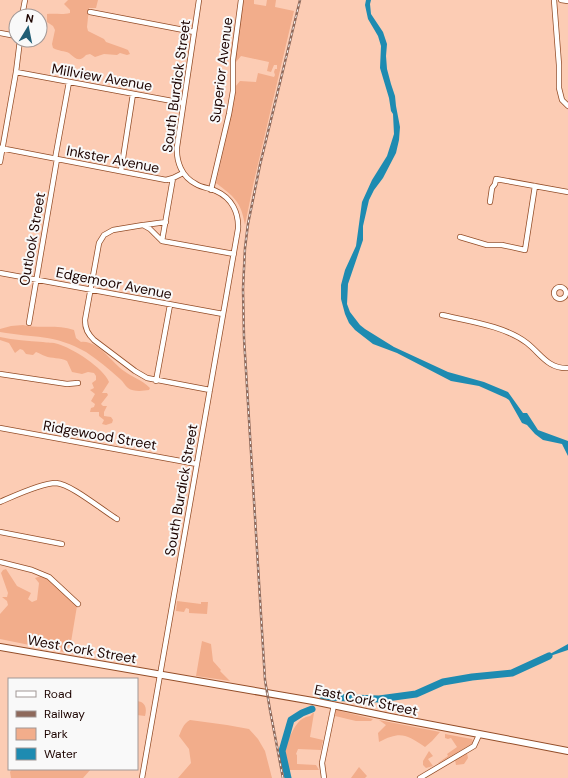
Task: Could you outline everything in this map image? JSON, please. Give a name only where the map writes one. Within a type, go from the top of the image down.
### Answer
[{"type":"street","name":"South Burdick Street","points":[[183,173],[179,167],[176,153],[200,0]]},
{"type":"street","name":"Superior Avenue","points":[[211,190],[233,91],[233,60],[241,0]]},
{"type":"street","points":[[554,0],[559,65],[558,82],[562,100],[568,106]]},
{"type":"street","points":[[561,0],[568,1]]},
{"type":"street","points":[[90,12],[194,32]]},
{"type":"street","points":[[0,162],[19,48]]},
{"type":"street","name":"Millview Avenue","points":[[16,72],[184,103]]},
{"type":"street","name":"Outlook Street","points":[[29,323],[69,82]]},
{"type":"street","points":[[121,171],[133,94]]},
{"type":"street","name":"Inkster Avenue","points":[[1,149],[166,180],[183,173]]},
{"type":"street","points":[[183,173],[197,185],[211,190]]},
{"type":"street","points":[[162,241],[173,178]]},
{"type":"street","points":[[490,202],[492,188],[496,179],[568,192]]},
{"type":"street","points":[[460,237],[487,245],[502,245],[525,250],[535,186]]},
{"type":"street","name":"South Burdick Street","points":[[142,778],[239,223],[234,207],[225,197],[211,190]]},
{"type":"street","points":[[166,222],[113,230],[104,235],[99,243],[85,320],[86,332],[94,340],[135,371],[148,378],[156,381],[210,390]]},
{"type":"street","points":[[143,225],[150,229],[162,241],[234,254]]},
{"type":"street","name":"Edgemoor Avenue","points":[[0,273],[223,314]]},
{"type":"street","points":[[156,381],[170,305]]},
{"type":"street","points":[[442,315],[472,321],[507,332],[528,344],[547,363],[556,367],[568,368]]},
{"type":"street","points":[[0,374],[67,384],[78,383]]},
{"type":"street","name":"Ridgewood Street","points":[[0,428],[197,464]]},
{"type":"street","points":[[0,502],[48,484],[56,483],[71,488],[117,519]]},
{"type":"street","points":[[0,532],[62,544]]},
{"type":"street","points":[[0,562],[32,570],[49,577],[78,604]]},
{"type":"street","name":"West Cork Street","points":[[0,647],[160,675]]},
{"type":"street","name":"East Cork Street","points":[[160,675],[334,705],[479,735],[568,751]]},
{"type":"street","points":[[324,778],[322,763],[334,705]]},
{"type":"street","points":[[420,778],[474,746],[479,735]]},
{"type":"green space","points":[[68,0],[98,0],[96,8],[89,8],[88,31],[104,39],[106,42],[128,50],[130,54],[104,54],[95,57],[90,54],[79,59],[75,58],[69,53],[53,48],[52,44],[55,30],[53,26],[48,23],[48,14],[70,13],[70,10],[64,4]]},
{"type":"green space","points":[[242,0],[254,0],[254,4],[266,6],[267,0],[276,0],[275,7],[294,11],[245,225],[241,210],[236,200],[216,183],[227,135],[235,87],[240,81],[256,82],[258,73],[274,77],[274,72],[275,69],[277,69],[277,65],[274,65],[271,72],[267,71],[269,62],[241,56],[236,62],[234,61]]},
{"type":"green space","points":[[23,325],[35,327],[61,327],[74,330],[76,338],[81,342],[93,344],[99,348],[124,371],[147,385],[150,388],[149,390],[138,391],[130,389],[99,361],[75,346],[54,339],[0,332],[0,329]]},
{"type":"green space","points":[[0,337],[56,343],[87,359],[101,371],[109,382],[102,393],[107,393],[108,395],[101,404],[103,406],[107,406],[104,416],[111,417],[113,420],[112,423],[106,425],[102,424],[104,420],[99,416],[99,412],[90,412],[91,408],[94,407],[95,404],[91,401],[95,394],[90,390],[94,388],[92,383],[96,380],[94,373],[88,372],[82,374],[72,372],[67,361],[48,357],[36,352],[33,355],[26,354],[20,349],[15,353],[9,343],[0,340]]},
{"type":"green space","points":[[6,569],[17,586],[31,593],[28,599],[32,602],[37,600],[39,583],[35,578],[41,576],[49,579],[77,606],[72,643],[64,652],[0,639],[0,614],[8,605],[7,601],[2,597],[7,597],[8,593],[1,573]]},
{"type":"green space","points":[[177,601],[201,604],[201,602],[208,602],[207,614],[189,613],[189,609],[186,608],[184,612],[176,611]]},
{"type":"green space","points":[[202,641],[211,644],[213,661],[230,681],[196,676]]},
{"type":"green space","points":[[138,701],[145,706],[145,716],[138,715]]},
{"type":"green space","points":[[336,710],[373,719],[371,721],[356,721],[335,716]]},
{"type":"green space","points":[[313,713],[310,737],[323,740],[321,750],[298,749],[296,754],[297,764],[316,765],[319,770],[288,770],[284,751],[289,737],[295,726],[300,721]]},
{"type":"green space","points":[[190,720],[249,729],[258,739],[265,751],[272,778],[178,778],[191,763],[189,749],[179,736],[184,725]]},
{"type":"green space","points":[[379,720],[440,732],[425,747],[413,739],[398,735],[379,742],[378,733],[386,725]]},
{"type":"green space","points":[[445,734],[472,739],[473,742],[472,744],[438,763],[457,747],[451,738],[445,738]]},
{"type":"green space","points":[[429,751],[433,756],[428,759],[433,766],[426,768],[423,765],[423,761]]},
{"type":"green space","points":[[467,753],[468,758],[464,764],[456,765],[455,760]]},
{"type":"green space","points":[[359,767],[367,776],[365,778],[351,778]]},
{"type":"green space","points":[[11,770],[90,770],[83,778],[11,778],[10,772]]},
{"type":"water","points":[[366,0],[371,0],[371,14],[383,32],[387,44],[387,69],[395,96],[400,127],[396,153],[369,200],[363,226],[363,240],[348,284],[347,304],[350,312],[365,329],[394,347],[448,372],[484,382],[508,392],[523,413],[527,413],[538,430],[568,441],[568,456],[562,444],[543,440],[527,425],[522,423],[509,400],[506,398],[479,386],[451,381],[397,353],[373,344],[355,330],[349,323],[345,314],[341,299],[341,285],[345,270],[356,246],[362,202],[372,180],[387,156],[394,134],[393,114],[380,68],[381,46],[378,36],[368,19],[365,5]]},
{"type":"water","points":[[568,644],[568,650],[541,659]]},
{"type":"waterway","points":[[323,697],[379,699],[416,694],[443,682],[472,677],[512,673],[549,656]]},
{"type":"waterway","points":[[288,778],[282,751],[291,720],[312,709]]},
{"type":"railway","points":[[283,778],[265,680],[244,338],[243,289],[248,224],[260,165],[300,0]]}]
